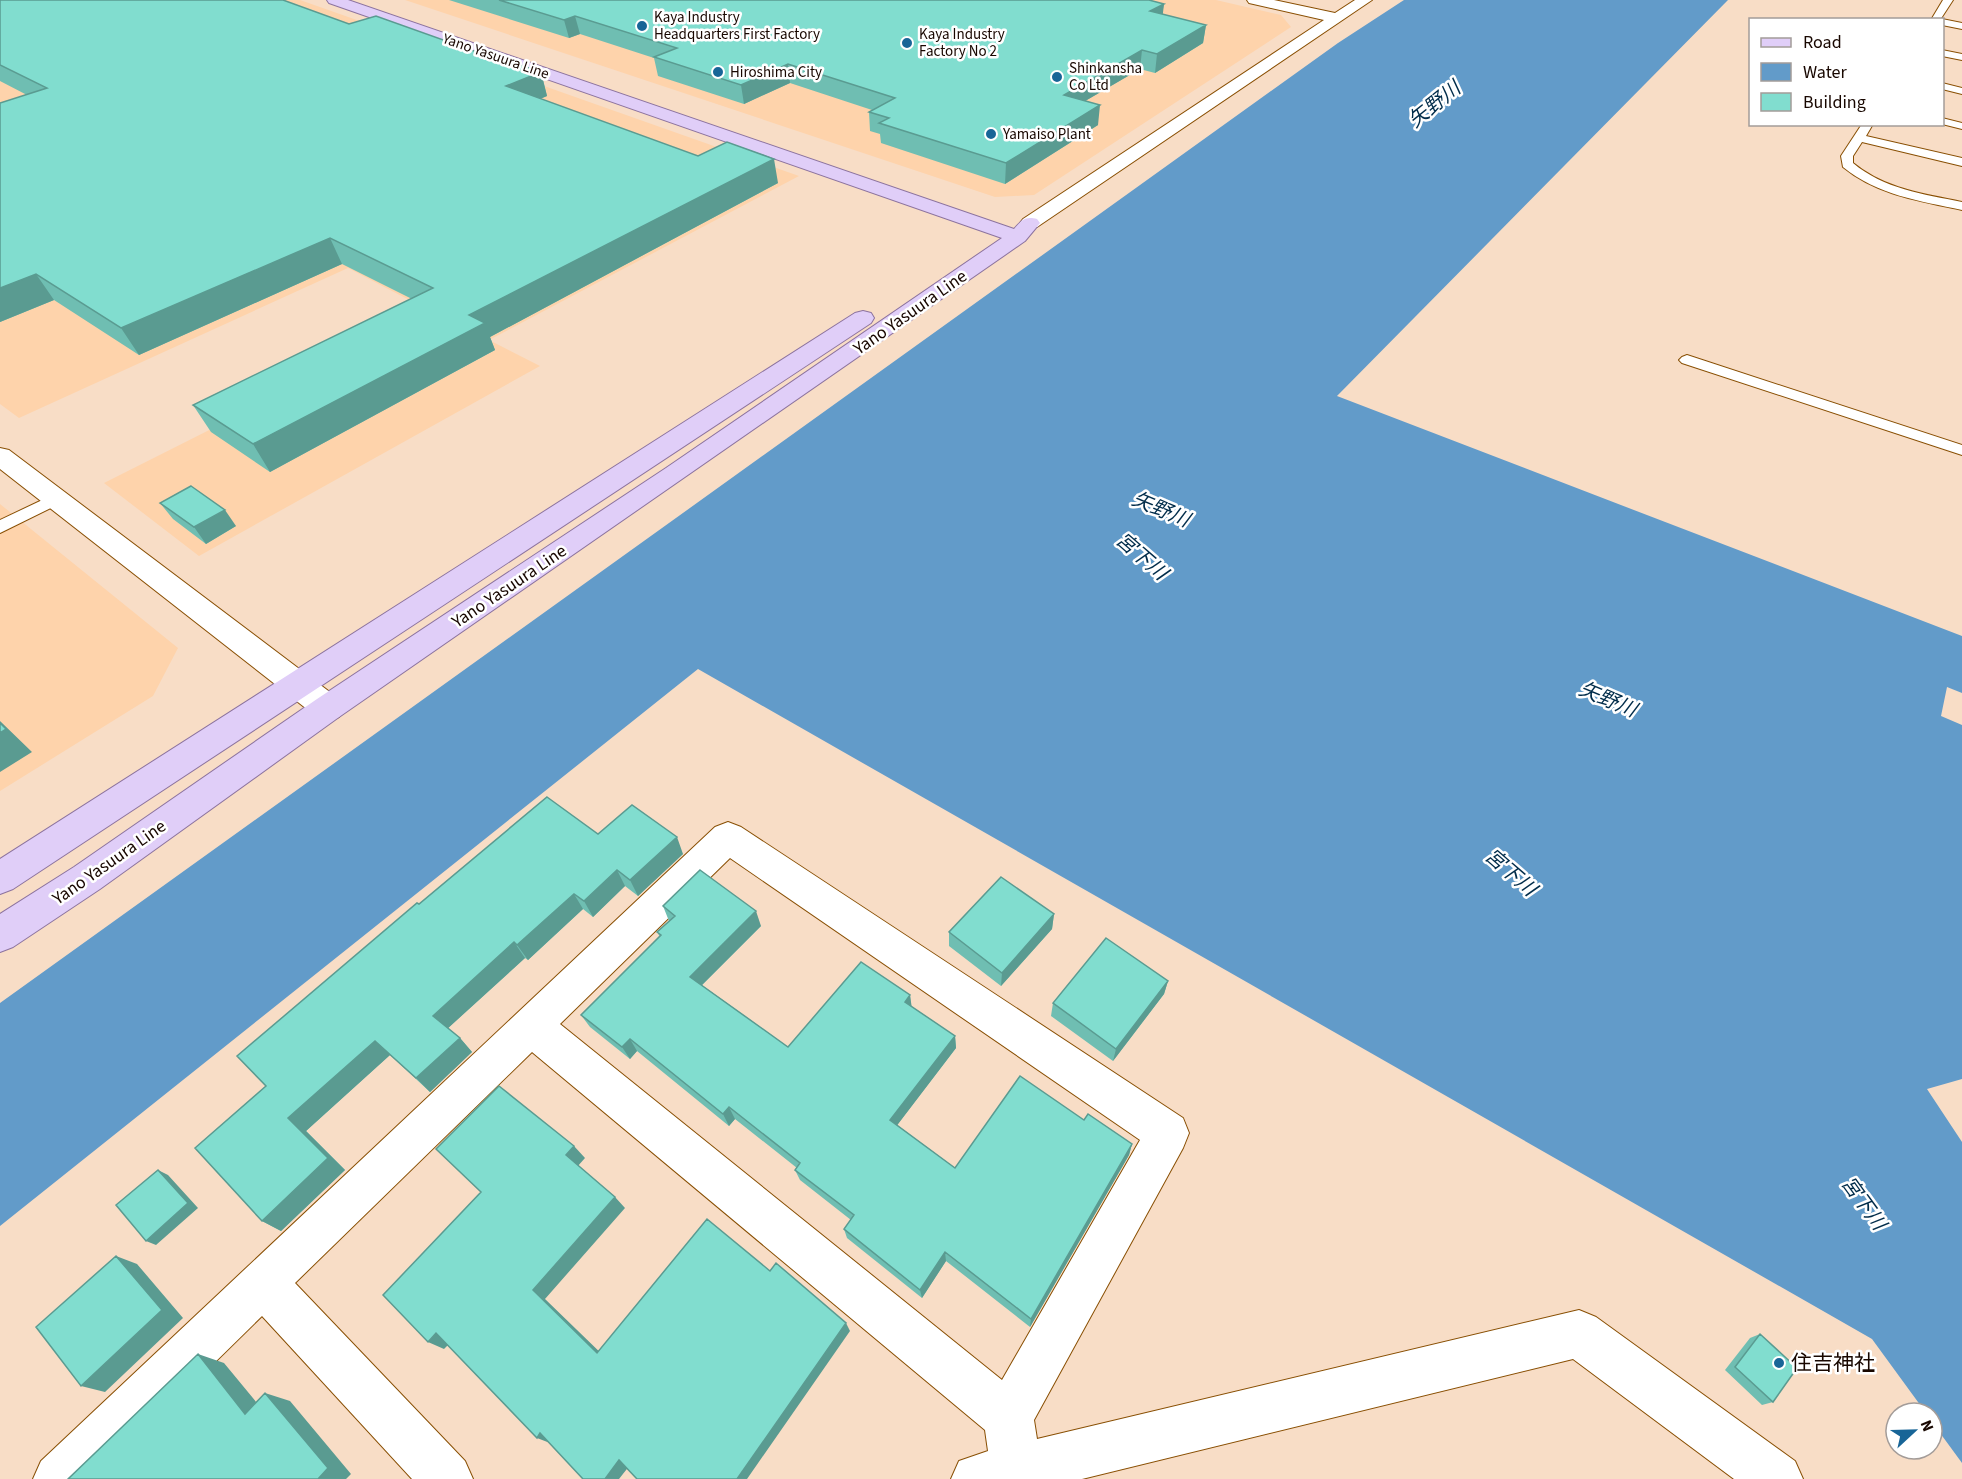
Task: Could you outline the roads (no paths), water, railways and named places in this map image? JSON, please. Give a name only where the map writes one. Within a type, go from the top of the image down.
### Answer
[{"type":"main road","name":"Yano Yasuura Line","points":[[334,0],[1015,230]]},
{"type":"main road","name":"Yano Yasuura Line","points":[[376,0],[1015,230]]},
{"type":"main road","name":"Yano Yasuura Line","points":[[0,878],[1015,230]]},
{"type":"main road","name":"Yano Yasuura Line","points":[[0,935],[87,878],[328,708],[685,467],[1015,230]]},
{"type":"street","points":[[1254,0],[1335,18]]},
{"type":"street","points":[[1015,230],[1365,0]]},
{"type":"street","points":[[0,456],[328,708]]},
{"type":"street","points":[[59,1479],[728,837],[1168,1133],[1008,1417],[997,1474],[1580,1334],[1777,1479]]},
{"type":"street","points":[[531,1026],[1008,1417]]},
{"type":"street","points":[[263,1283],[447,1479]]},
{"type":"lane","points":[[1936,18],[1948,0]]},
{"type":"lane","points":[[1944,22],[1962,26]]},
{"type":"lane","points":[[1944,53],[1962,57]]},
{"type":"lane","points":[[1944,87],[1962,91]]},
{"type":"lane","points":[[1944,122],[1962,126]]},
{"type":"lane","points":[[1867,126],[1847,156],[1847,164],[1856,173],[1892,189],[1962,206]]},
{"type":"lane","points":[[1859,138],[1962,162]]},
{"type":"lane","points":[[1687,360],[1962,450]]},
{"type":"lane","points":[[0,526],[55,499]]},
{"type":"lane","points":[[0,869],[32,857]]},
{"type":"lane","points":[[0,918],[87,878]]},
{"type":"water","points":[[1404,0],[1728,0],[1337,396],[1962,636],[1962,693],[1947,687],[1941,716],[1962,725],[1962,1079],[1927,1089],[1962,1142],[1962,1463],[1944,1438],[1944,1401],[1917,1401],[1872,1339],[698,669],[0,1226],[0,1003],[1338,43]]},
{"type":"place","name":"Kaya Industry Headquarters First Factory","points":[[642,26]]},
{"type":"place","name":"Kaya Industry Factory No 2","points":[[907,43]]},
{"type":"place","name":"Hiroshima City","points":[[718,72]]},
{"type":"place","name":"Shinkansha Co Ltd","points":[[1057,77]]},
{"type":"place","name":"Yamaiso Plant","points":[[991,134]]},
{"type":"place","name":"住吉神社","points":[[1779,1363]]},
{"type":"water label","name":"矢野川","points":[[1434,104]]},
{"type":"water label","name":"矢野川","points":[[1161,509]]},
{"type":"water label","name":"宮下川","points":[[1142,556]]},
{"type":"water label","name":"矢野川","points":[[1608,699]]},
{"type":"water label","name":"宮下川","points":[[1511,872]]},
{"type":"water label","name":"宮下川","points":[[1864,1203]]}]
